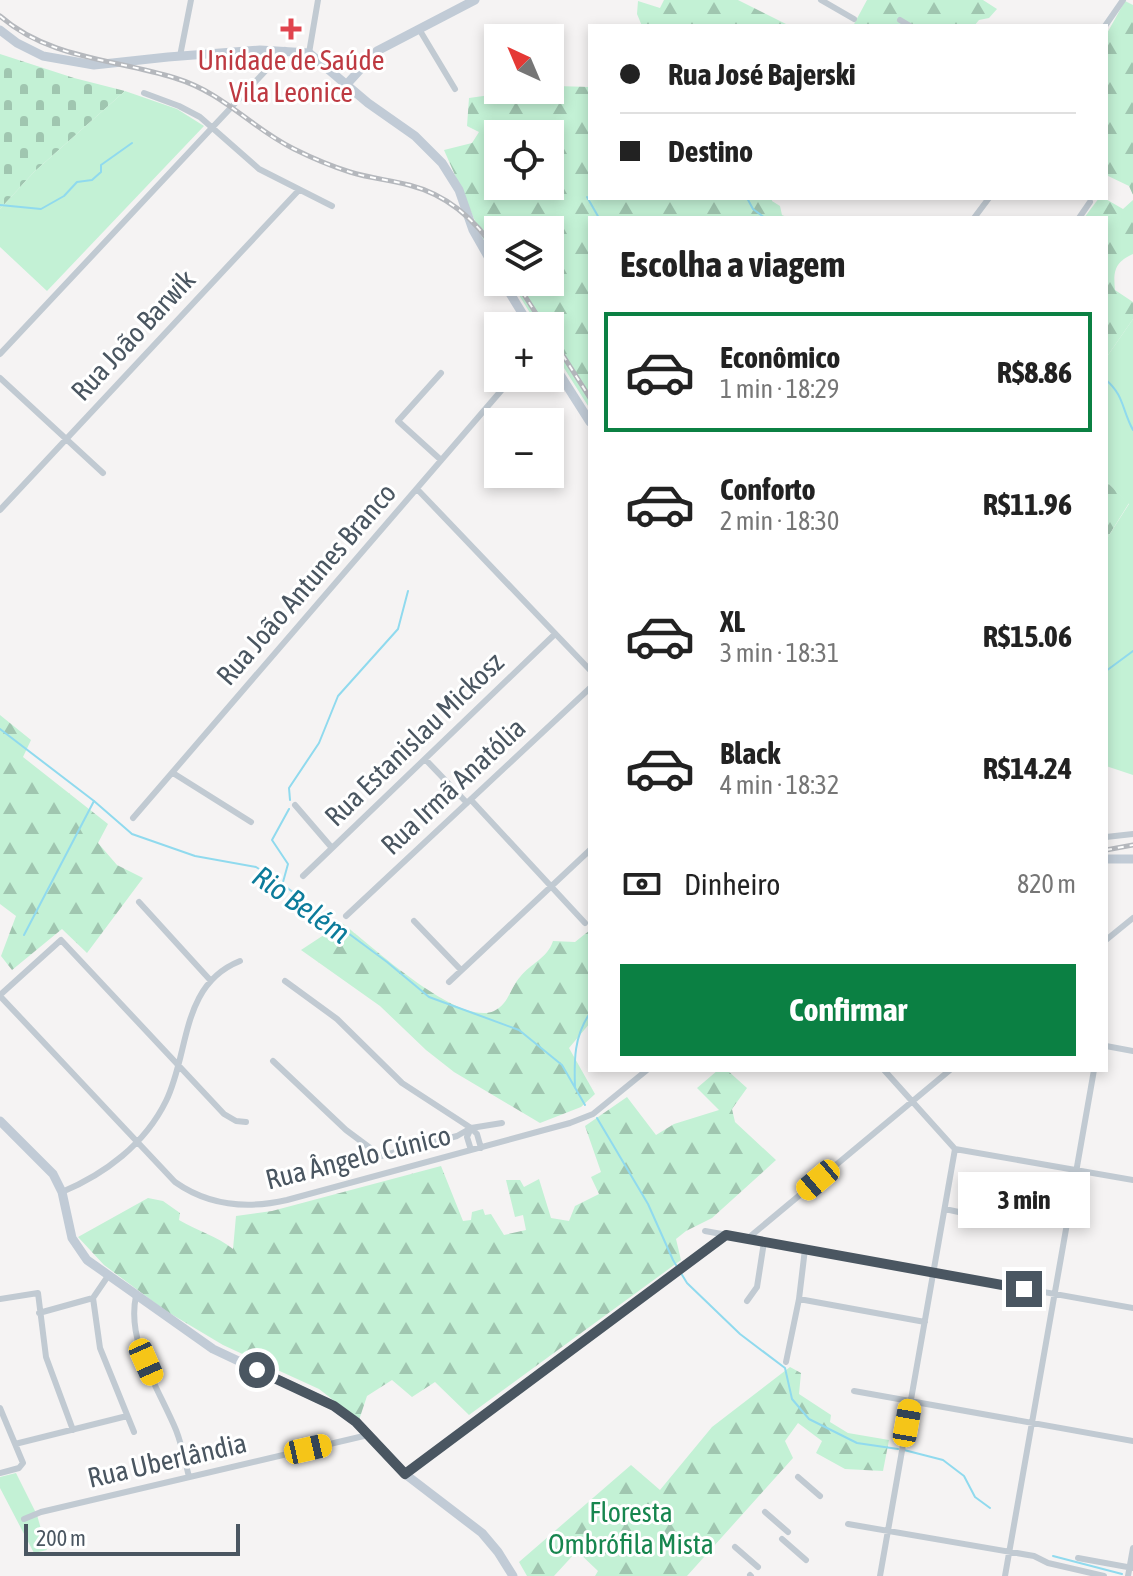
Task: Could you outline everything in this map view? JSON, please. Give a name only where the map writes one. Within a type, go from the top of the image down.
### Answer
[{"type":"main road","points":[[347,84],[377,51],[475,0]]},
{"type":"main road","points":[[0,30],[30,50],[60,61],[80,64],[104,65],[180,56],[285,50],[309,53],[415,136],[442,163],[459,190],[473,230],[484,249]]},
{"type":"main road","points":[[564,381],[588,419]]},
{"type":"main road","points":[[1108,859],[1133,859]]},
{"type":"main road","points":[[0,1121],[45,1164],[62,1192],[75,1246],[87,1260],[213,1349],[324,1399],[346,1414],[405,1474],[482,1533],[513,1576]]},
{"type":"street","points":[[180,56],[191,0]]},
{"type":"street","points":[[309,53],[318,0]]},
{"type":"street","points":[[821,0],[854,19]]},
{"type":"street","points":[[1106,24],[1120,1]]},
{"type":"street","points":[[900,20],[907,24]]},
{"type":"street","points":[[419,29],[455,89]]},
{"type":"street","points":[[0,354],[285,50]]},
{"type":"street","points":[[144,93],[190,111],[213,127],[259,169],[332,206]]},
{"type":"street","name":"Rua João Barwik","points":[[0,510],[299,190]]},
{"type":"street","points":[[1080,216],[1090,202]]},
{"type":"street","points":[[441,373],[398,421],[441,460]]},
{"type":"street","points":[[0,378],[103,473]]},
{"type":"street","name":"Rua João Antunes Branco","points":[[133,818],[500,392]]},
{"type":"street","points":[[417,489],[588,668]]},
{"type":"street","name":"Rua Estanislau Mickosz","points":[[303,876],[555,634]]},
{"type":"street","name":"Rua Irmã Anatólia","points":[[346,916],[588,690]]},
{"type":"street","points":[[425,759],[585,923]]},
{"type":"street","points":[[173,773],[251,822]]},
{"type":"street","points":[[295,805],[332,848]]},
{"type":"street","points":[[1108,837],[1133,834]]},
{"type":"street","points":[[449,982],[588,852]]},
{"type":"street","points":[[139,902],[211,981]]},
{"type":"street","points":[[1108,938],[1132,919]]},
{"type":"street","points":[[414,921],[461,970]]},
{"type":"street","points":[[0,995],[61,940],[224,1114],[236,1121],[246,1122]]},
{"type":"street","points":[[62,1192],[104,1171],[137,1142],[163,1108],[192,1009],[211,981],[240,961]]},
{"type":"street","points":[[285,981],[349,1030],[402,1083],[471,1128],[477,1134],[481,1148]]},
{"type":"street","name":"Rua Ângelo Cúnico","points":[[0,995],[166,1173],[187,1191],[216,1202],[255,1205],[287,1200],[583,1119],[645,1072]]},
{"type":"street","points":[[1108,1046],[1133,1051]]},
{"type":"street","points":[[273,1061],[346,1130],[381,1156],[457,1136],[471,1128],[502,1123]]},
{"type":"street","points":[[886,1072],[955,1149],[1133,1180]]},
{"type":"street","points":[[747,1239],[948,1072]]},
{"type":"street","points":[[1005,1576],[1094,1072]]},
{"type":"street","points":[[471,1128],[467,1137],[471,1150]]},
{"type":"street","points":[[880,1576],[955,1149]]},
{"type":"street","points":[[945,1209],[1018,1225]]},
{"type":"street","points":[[705,1231],[1133,1308]]},
{"type":"street","points":[[405,1474],[726,1235]]},
{"type":"street","points":[[747,1301],[757,1287],[764,1242]]},
{"type":"street","points":[[786,1362],[805,1249]]},
{"type":"street","points":[[39,1313],[95,1295],[108,1276]]},
{"type":"street","points":[[0,1299],[38,1293],[46,1357],[73,1430]]},
{"type":"street","points":[[95,1295],[100,1348],[134,1432]]},
{"type":"street","points":[[136,1296],[134,1318],[138,1343],[177,1431],[189,1477]]},
{"type":"street","points":[[799,1299],[925,1322]]},
{"type":"street","points":[[854,1391],[1133,1441]]},
{"type":"street","points":[[0,1408],[22,1465],[0,1473]]},
{"type":"street","points":[[15,1444],[127,1416]]},
{"type":"street","name":"Rua Uberlândia","points":[[24,1519],[41,1512],[368,1435]]},
{"type":"street","points":[[798,1477],[820,1496]]},
{"type":"street","points":[[765,1512],[788,1532]]},
{"type":"street","points":[[848,1524],[1034,1556],[1048,1563],[1104,1576]]},
{"type":"street","points":[[782,1539],[806,1560]]},
{"type":"street","points":[[735,1547],[758,1567]]},
{"type":"street","points":[[1078,1558],[1130,1571],[1133,1548]]},
{"type":"green space","points":[[664,0],[738,0],[786,24],[641,24],[637,14],[638,1],[660,8]]},
{"type":"green space","points":[[867,0],[983,0],[997,9],[989,18],[976,24],[854,24]]},
{"type":"green space","points":[[1125,1],[1133,5],[1133,195],[1129,186],[1108,176],[1108,31]]},
{"type":"green space","points":[[0,54],[125,91],[34,172],[0,209]]},
{"type":"green space","points":[[564,86],[588,87],[588,200],[772,200],[780,206],[784,216],[588,216],[588,406],[564,368],[564,312],[529,312],[520,296],[564,296],[564,216],[484,216],[484,240],[444,150],[472,143],[479,132],[467,126],[469,98],[484,96],[484,104],[564,104]]},
{"type":"green space","points":[[125,91],[177,109],[204,126],[47,291],[0,247],[0,209],[34,172]]},
{"type":"green space","points":[[1098,200],[1107,200],[1123,209],[1133,200],[1133,254],[1122,260],[1114,277],[1115,290],[1133,302],[1133,319],[1108,355],[1108,216],[1086,216]]},
{"type":"green space","points":[[1133,319],[1133,775],[1108,767],[1108,537],[1129,504],[1108,483],[1108,355]]},
{"type":"green space","points":[[1108,483],[1129,503],[1108,537]]},
{"type":"green space","points":[[0,715],[31,740],[23,757],[108,824],[98,843],[117,865],[143,878],[87,953],[62,929],[12,970],[1,956],[16,916],[0,904]]},
{"type":"green space","points":[[342,923],[415,981],[459,1007],[478,1013],[494,1011],[503,1004],[520,977],[547,952],[553,941],[575,942],[588,932],[588,1025],[569,1048],[595,1094],[581,1107],[540,1123],[454,1072],[380,1006],[301,950]]},
{"type":"green space","points":[[716,1072],[729,1072],[747,1088],[732,1109],[735,1122],[776,1160],[712,1218],[676,1239],[681,1260],[469,1415],[435,1382],[412,1397],[392,1380],[367,1396],[359,1420],[319,1389],[223,1345],[166,1311],[104,1265],[78,1237],[148,1198],[163,1201],[180,1213],[179,1220],[233,1249],[236,1216],[272,1211],[441,1166],[463,1221],[471,1220],[472,1212],[483,1209],[485,1215],[491,1214],[504,1235],[526,1230],[523,1215],[515,1217],[506,1180],[520,1180],[524,1187],[539,1179],[551,1218],[569,1221],[575,1206],[599,1194],[591,1177],[601,1172],[585,1126],[627,1097],[656,1135],[674,1124],[719,1110],[697,1088]]},
{"type":"green space","name":"Floresta Ombrófila Mista","points":[[790,1367],[801,1373],[799,1394],[831,1415],[830,1422],[848,1433],[889,1440],[883,1471],[845,1469],[816,1453],[822,1441],[798,1423],[785,1441],[793,1458],[687,1576],[595,1576],[598,1571],[577,1551],[554,1576],[527,1576],[519,1562],[631,1465],[660,1490],[712,1427]]},
{"type":"green space","points":[[16,1473],[37,1515],[47,1550],[34,1553],[0,1488],[0,1477]]},
{"type":"waterway","name":"Rio Belém","points":[[0,205],[41,209],[64,196],[77,182],[92,180],[101,172],[101,165],[132,143]]},
{"type":"waterway","points":[[589,200],[598,216]]},
{"type":"waterway","points":[[748,200],[762,216]]},
{"type":"waterway","points":[[1108,382],[1120,397],[1133,430]]},
{"type":"waterway","points":[[290,800],[289,788],[319,743],[338,696],[398,629],[408,591]]},
{"type":"waterway","points":[[1108,670],[1133,651]]},
{"type":"waterway","name":"Rio Belém","points":[[0,729],[132,834],[195,856],[256,867],[387,962],[429,997],[519,1030],[562,1065],[585,1105]]},
{"type":"waterway","points":[[24,935],[94,801]]},
{"type":"waterway","points":[[283,882],[288,864],[272,840],[289,809]]},
{"type":"waterway","points":[[575,1088],[576,1049],[588,1017]]},
{"type":"waterway","name":"Rio Belém","points":[[597,1118],[648,1204],[687,1283],[740,1334],[785,1368],[792,1399],[809,1419],[857,1443],[898,1449]]},
{"type":"waterway","name":"Rio Belém","points":[[904,1450],[943,1460],[964,1476],[975,1497],[990,1508]]},
{"type":"waterway","name":"Rio Belém","points":[[1053,1556],[1122,1574]]},
{"type":"railway","points":[[0,16],[19,30],[61,50],[192,84],[223,101],[278,140],[322,162],[436,195],[471,220],[484,235]]},
{"type":"railway","points":[[525,296],[535,312]]},
{"type":"railway","points":[[564,357],[588,395]]},
{"type":"railway","points":[[1108,850],[1133,845]]},
{"type":"place","name":"Unidade de Saúde Vila Leonice","points":[[291,29]]},
{"type":"route","points":[[257,1370],[312,1393],[334,1406],[356,1422],[405,1474],[726,1235],[1024,1289]]}]
